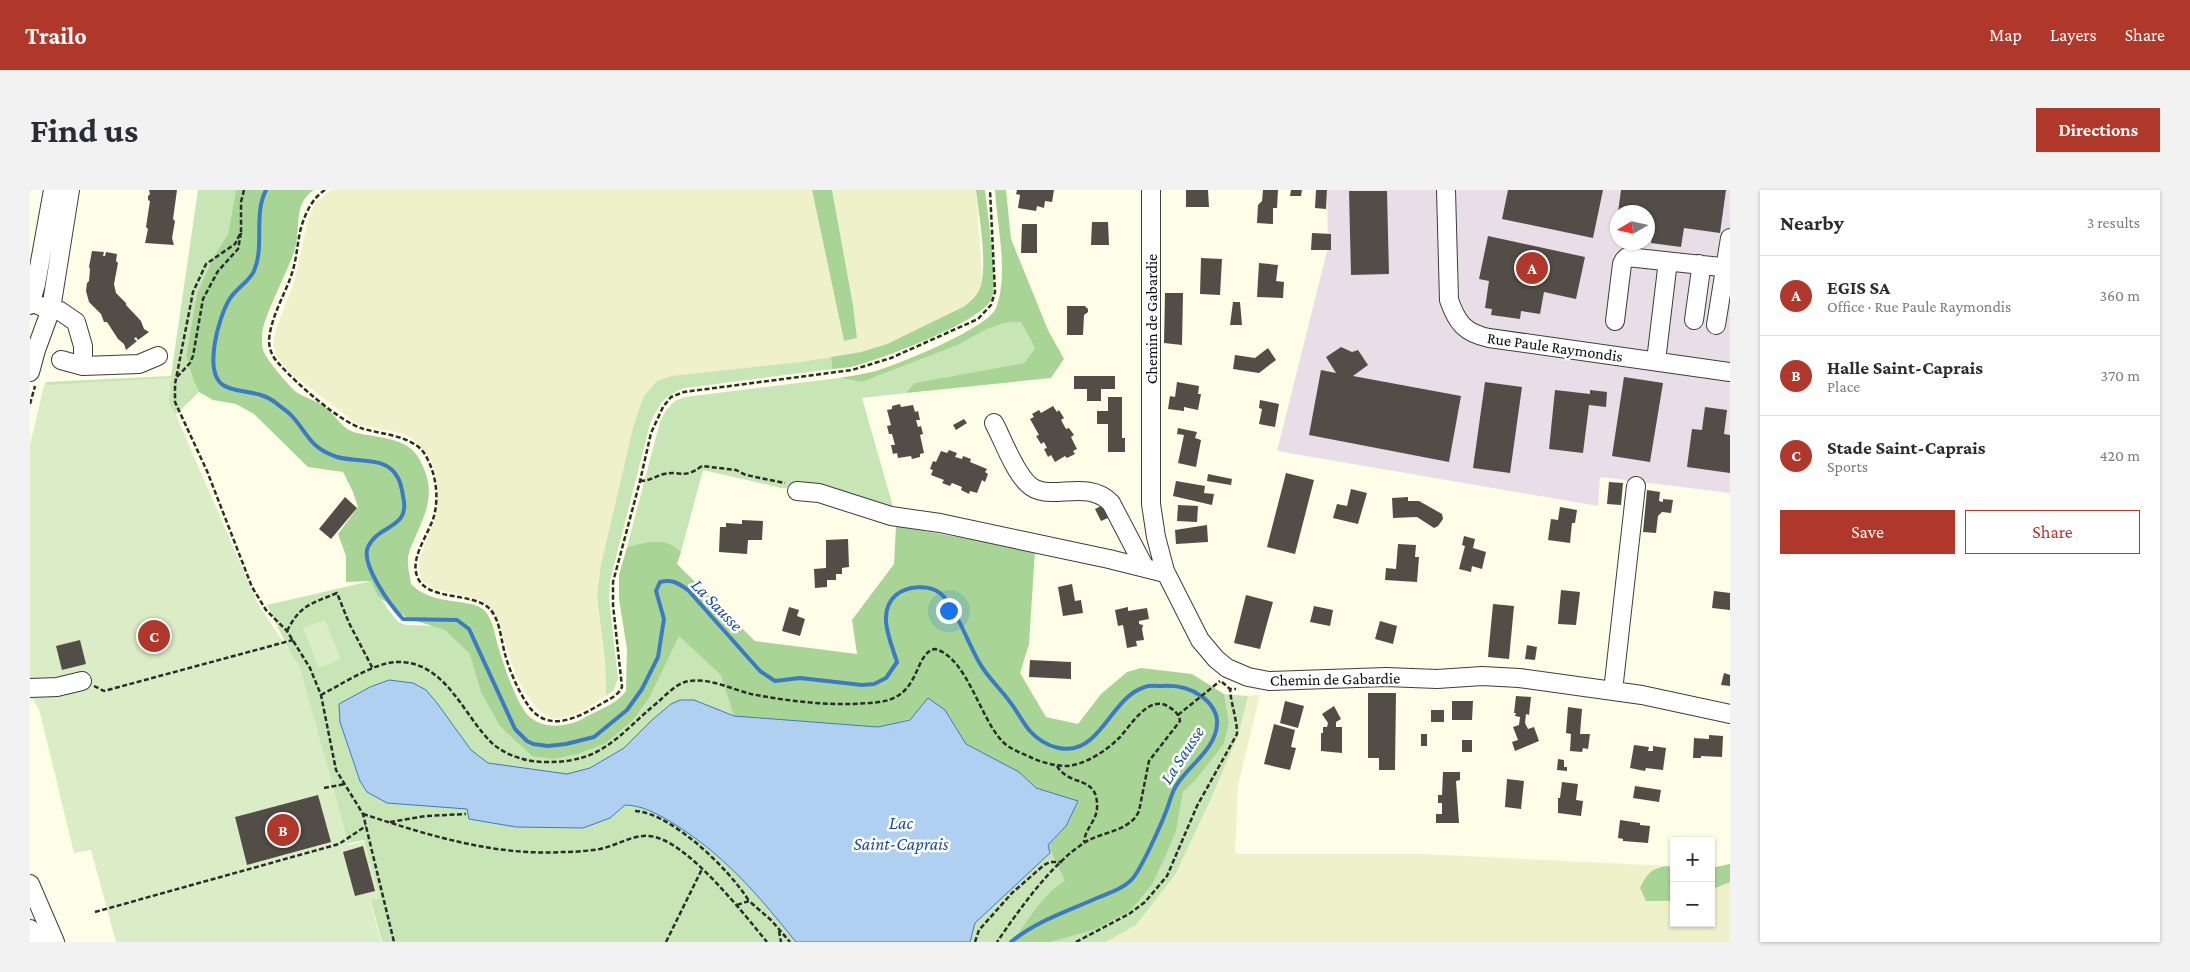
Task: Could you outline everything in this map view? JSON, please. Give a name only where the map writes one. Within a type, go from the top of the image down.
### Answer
[{"type":"street","points":[[53,190],[36,284],[30,304],[56,310],[76,322],[83,346],[82,366]]},
{"type":"street","points":[[30,372],[36,350],[56,310],[70,190]]},
{"type":"street","name":"Chemin de Gabardie","points":[[1151,190],[1151,504],[1156,537],[1165,571],[1188,619],[1206,649],[1227,668],[1248,677],[1269,681],[1386,677],[1438,679],[1482,676],[1555,682],[1642,695],[1730,714]]},
{"type":"street","name":"Rue Paule Raymondis","points":[[1446,190],[1449,300],[1454,313],[1467,330],[1475,335],[1489,338],[1730,371]]},
{"type":"street","points":[[1716,324],[1730,238]]},
{"type":"street","points":[[1615,321],[1624,260],[1628,257],[1721,267],[1724,272]]},
{"type":"street","points":[[1656,361],[1667,269],[1664,261]]},
{"type":"street","points":[[1694,320],[1701,269],[1699,264]]},
{"type":"street","points":[[61,360],[82,366],[139,364],[158,356]]},
{"type":"street","points":[[994,423],[1021,476],[1034,489],[1050,492],[1093,491],[1105,496],[1111,503],[1144,568]]},
{"type":"street","points":[[1613,691],[1636,486]]},
{"type":"street","points":[[797,491],[819,493],[891,516],[940,523],[1161,572],[1165,571]]},
{"type":"street","points":[[30,688],[57,687],[82,681]]},
{"type":"street","points":[[30,884],[55,942]]},
{"type":"street","points":[[30,929],[36,942]]},
{"type":"path","points":[[176,377],[190,363],[193,356],[203,299],[218,271],[238,249],[241,232],[241,202],[244,190]]},
{"type":"path","points":[[325,190],[313,203],[303,222],[292,273],[271,327],[269,342],[271,352],[277,363],[292,378],[348,423],[412,443],[427,457],[435,479],[436,506],[434,517],[415,566],[417,576],[422,585],[436,592],[476,601],[491,611],[496,619],[506,657],[517,686],[530,707],[545,720],[564,721],[572,719],[615,696],[622,687],[613,605],[613,582],[651,433],[663,407],[670,397],[684,392],[714,387],[852,370],[873,365],[969,323],[985,313],[991,305],[996,282],[990,190]]},
{"type":"path","points":[[241,232],[235,244],[206,264],[193,292],[176,377],[175,402],[220,504],[252,587],[266,610],[287,631],[293,640],[310,668],[321,695],[336,770],[363,814],[394,942]]},
{"type":"path","points":[[640,481],[666,473],[684,475],[702,466],[736,470],[786,483],[797,491]]},
{"type":"path","points":[[287,631],[295,615],[304,607],[337,593],[349,623],[373,669]]},
{"type":"path","points":[[82,681],[104,691],[293,640]]},
{"type":"path","points":[[321,695],[373,669],[396,662],[418,665],[437,676],[456,695],[494,745],[507,754],[518,758],[546,762],[576,759],[592,755],[608,747],[665,696],[685,682],[700,680],[753,694],[822,704],[880,702],[891,699],[905,691],[914,680],[924,656],[928,651],[936,649],[946,653],[962,671],[982,712],[1003,742],[1016,751],[1057,766],[1075,764],[1092,758],[1118,738],[1131,722],[1150,706],[1166,705],[1179,714]]},
{"type":"path","points":[[1179,714],[1218,682]]},
{"type":"path","points":[[1076,942],[1129,914],[1145,902],[1167,876],[1197,806],[1236,734],[1237,723],[1230,689]]},
{"type":"path","points":[[997,942],[1016,915],[1062,862],[1084,842],[1128,824],[1136,818],[1140,811],[1149,760],[1179,724],[1179,714]]},
{"type":"path","points":[[1057,766],[1070,778],[1088,784],[1092,788],[1096,813],[1085,833],[1084,842]]},
{"type":"path","points":[[324,788],[345,784]]},
{"type":"path","points":[[635,811],[644,811],[666,822],[691,839],[728,872],[749,901],[790,942]]},
{"type":"path","points":[[363,814],[449,841],[515,852],[561,852],[601,849],[644,835],[656,837],[675,846],[716,881],[767,942]]},
{"type":"path","points":[[388,822],[426,816],[466,814]]},
{"type":"path","points":[[96,912],[339,844],[366,826]]},
{"type":"path","points":[[975,942],[979,930],[1012,893],[1050,862],[1062,862]]},
{"type":"path","points":[[666,942],[702,869]]},
{"type":"path","points":[[737,905],[749,901]]},
{"type":"path","points":[[779,929],[781,942]]},
{"type":"shaded area","points":[[1327,190],[1730,190],[1730,493],[1600,477],[1598,506],[1277,451],[1328,247]]},
{"type":"green space","points":[[198,190],[236,190],[228,234],[214,256],[197,293],[186,356],[199,392],[173,417],[30,650],[30,445],[46,382],[171,376]]},
{"type":"green space","points":[[236,190],[314,190],[307,195],[300,209],[295,249],[270,307],[263,329],[263,351],[273,366],[295,391],[325,407],[347,429],[357,433],[397,441],[416,454],[426,474],[429,493],[422,522],[410,548],[408,564],[411,584],[430,596],[471,604],[485,611],[492,623],[500,654],[512,685],[521,705],[531,718],[537,722],[549,725],[570,724],[612,703],[626,691],[627,649],[619,599],[619,575],[627,547],[655,541],[668,543],[675,547],[681,552],[677,564],[755,641],[857,654],[852,620],[894,564],[896,526],[1035,551],[1029,644],[1020,673],[1046,717],[1078,724],[1101,694],[1127,672],[1141,668],[1192,674],[1224,694],[1229,723],[1224,744],[1195,781],[1183,792],[1176,832],[1152,885],[1130,911],[1096,929],[1050,942],[1013,942],[1043,900],[1065,881],[1048,845],[1066,826],[1078,801],[1036,788],[1019,772],[966,744],[945,710],[878,727],[734,716],[721,675],[679,636],[649,698],[633,720],[606,743],[578,754],[553,759],[532,756],[500,726],[481,692],[470,654],[445,630],[407,618],[378,596],[371,581],[346,582],[346,556],[338,534],[358,507],[343,472],[308,467],[254,414],[236,404],[213,400],[199,392],[186,356],[197,293],[214,256],[228,234]]},
{"type":"green space","points":[[331,190],[812,190],[844,341],[857,338],[853,305],[832,190],[976,190],[982,275],[980,289],[965,306],[887,344],[861,352],[800,362],[657,381],[597,595],[605,661],[606,696],[584,710],[570,716],[553,719],[538,711],[520,684],[497,617],[492,609],[481,600],[434,589],[421,580],[419,560],[436,516],[438,493],[436,474],[430,458],[417,443],[405,434],[360,425],[352,420],[292,374],[277,357],[273,344],[276,329],[294,282],[308,220],[315,203]]},
{"type":"green space","points":[[812,190],[832,190],[853,305],[857,338],[844,341]]},
{"type":"green space","points":[[976,190],[985,190],[994,279],[991,300],[983,309],[969,318],[930,338],[871,361],[852,367],[832,369],[831,357],[861,352],[887,344],[965,306],[975,296],[980,288],[983,267]]},
{"type":"green space","points":[[995,190],[1006,190],[1011,239],[1048,330],[1064,359],[1051,378],[906,393],[914,383],[1024,363],[1035,348],[1021,322],[1004,323],[985,330],[958,345],[862,382],[839,378],[876,371],[942,344],[977,325],[996,308],[1000,295],[1002,265]]},
{"type":"green space","points":[[1021,322],[1035,348],[1024,363],[914,383],[906,393],[862,398],[894,510],[814,488],[781,488],[703,470],[681,552],[668,543],[655,541],[627,547],[660,422],[666,410],[675,401],[685,397],[839,378],[862,382],[958,345],[985,330],[1004,323]]},
{"type":"green space","points":[[831,357],[832,369],[685,388],[667,397],[659,406],[650,424],[610,581],[609,598],[618,679],[614,690],[606,696],[605,661],[597,595],[601,565],[634,424],[644,396],[657,381],[672,376]]},
{"type":"green space","points":[[171,378],[169,403],[176,415],[258,604],[300,667],[349,845],[364,841],[381,899],[370,900],[381,942],[116,942],[91,850],[74,853],[39,709],[30,695],[30,446],[44,385]]},
{"type":"green space","points":[[371,581],[398,622],[406,625],[438,626],[464,635],[512,737],[600,738],[670,624],[724,639],[1029,742],[1204,708],[1022,942],[382,942],[370,898],[379,895],[364,840],[340,845],[288,648],[267,605]]},
{"type":"green space","points":[[325,620],[341,659],[319,668],[303,628]]},
{"type":"green space","points":[[1224,694],[1248,696],[1239,733],[1211,799],[1175,875],[1136,925],[1106,942],[1050,942],[1130,911],[1152,885],[1176,832],[1183,792],[1195,781],[1224,744],[1229,723]]},
{"type":"green space","points":[[1260,695],[1238,785],[1235,854],[1422,854],[1669,866],[1656,867],[1664,902],[1670,901],[1670,927],[1715,927],[1715,888],[1730,882],[1730,942],[1106,942],[1136,925],[1175,875],[1211,799],[1239,733],[1248,696]]},
{"type":"green space","points":[[1730,864],[1730,882],[1715,888],[1715,882],[1715,867]]},
{"type":"green space","points":[[1670,867],[1670,901],[1646,901],[1640,888],[1645,878],[1655,869]]},
{"type":"water","name":"Lac Saint-Caprais","points":[[389,680],[413,683],[426,690],[471,750],[488,763],[567,774],[590,768],[624,748],[652,720],[671,704],[680,700],[694,700],[734,716],[878,727],[910,720],[928,698],[945,710],[966,744],[1019,772],[1036,788],[1078,801],[1066,826],[1048,845],[1050,853],[975,923],[970,942],[796,942],[754,892],[724,862],[690,834],[661,816],[643,808],[625,805],[610,818],[583,828],[516,827],[469,819],[467,809],[387,803],[367,792],[360,781],[340,722],[339,704],[370,687]]},
{"type":"building","points":[[149,190],[177,190],[173,219],[175,221],[172,238],[174,245],[145,243],[148,229],[146,227],[150,201],[148,200]]},
{"type":"building","points":[[1017,190],[1054,190],[1052,202],[1045,201],[1044,208],[1037,206],[1036,211],[1018,208],[1020,195],[1016,194]]},
{"type":"building","points":[[1186,190],[1208,190],[1209,207],[1186,207]]},
{"type":"building","points":[[1263,190],[1278,190],[1277,208],[1273,208],[1273,224],[1257,223],[1258,205],[1262,201]]},
{"type":"building","points":[[1291,190],[1302,190],[1301,196],[1290,196]]},
{"type":"building","points":[[1316,190],[1327,190],[1326,209],[1315,208]]},
{"type":"building","points":[[1508,190],[1603,190],[1593,238],[1502,219]]},
{"type":"building","points":[[1621,190],[1726,190],[1720,233],[1684,228],[1681,247],[1655,244],[1655,205],[1619,205]]},
{"type":"building","points":[[1349,191],[1387,191],[1389,274],[1351,275]]},
{"type":"building","points":[[1092,222],[1108,222],[1109,245],[1091,245]]},
{"type":"building","points":[[1022,224],[1037,224],[1037,253],[1021,253]]},
{"type":"building","points":[[1312,233],[1331,234],[1331,250],[1311,250]]},
{"type":"building","points":[[1488,236],[1585,257],[1576,299],[1544,292],[1540,314],[1521,311],[1520,319],[1491,315],[1492,309],[1485,308],[1489,281],[1479,279]]},
{"type":"building","points":[[92,251],[104,252],[103,256],[105,256],[106,252],[117,254],[116,261],[118,263],[114,284],[116,293],[141,321],[144,329],[149,332],[138,340],[136,337],[134,339],[137,341],[126,350],[124,344],[118,339],[107,322],[104,322],[101,314],[89,302],[86,291]]},
{"type":"building","points":[[1201,258],[1222,259],[1220,295],[1200,294]]},
{"type":"building","points":[[1259,263],[1278,265],[1276,281],[1284,282],[1283,298],[1257,297]]},
{"type":"building","points":[[1165,293],[1183,293],[1182,345],[1164,343]]},
{"type":"building","points":[[1233,302],[1240,302],[1242,325],[1230,325]]},
{"type":"building","points":[[1067,306],[1085,306],[1088,309],[1088,312],[1084,315],[1083,335],[1067,335]]},
{"type":"building","points":[[1341,347],[1352,352],[1358,350],[1368,365],[1353,376],[1461,396],[1449,462],[1309,435],[1321,370],[1336,373],[1326,357]]},
{"type":"building","points":[[1268,348],[1276,360],[1259,373],[1233,369],[1235,355],[1255,358]]},
{"type":"building","points":[[1074,376],[1115,376],[1115,389],[1101,389],[1101,401],[1087,401],[1087,389],[1074,389]]},
{"type":"building","points":[[1624,377],[1663,383],[1650,462],[1612,456]]},
{"type":"building","points":[[1177,382],[1199,386],[1198,394],[1201,394],[1198,410],[1184,407],[1184,411],[1168,409],[1170,396],[1175,397]]},
{"type":"building","points":[[1485,382],[1522,387],[1510,473],[1473,468]]},
{"type":"building","points":[[1555,390],[1590,394],[1590,390],[1607,392],[1606,407],[1589,405],[1583,453],[1549,449]]},
{"type":"building","points":[[1108,397],[1122,397],[1122,438],[1125,438],[1125,452],[1108,452],[1108,424],[1097,424],[1097,411],[1108,411]]},
{"type":"building","points":[[1260,400],[1279,404],[1275,427],[1259,424],[1262,409],[1259,408]]},
{"type":"building","points":[[900,404],[901,407],[913,405],[915,412],[918,411],[920,420],[916,420],[918,427],[921,426],[923,434],[920,435],[924,453],[920,454],[920,457],[912,459],[911,456],[898,458],[897,453],[893,454],[891,445],[895,445],[892,434],[889,434],[887,426],[891,425],[887,410],[892,409],[892,406]]},
{"type":"building","points":[[1053,406],[1057,412],[1059,410],[1064,418],[1061,420],[1066,429],[1069,428],[1074,435],[1071,437],[1077,449],[1073,451],[1075,454],[1067,458],[1065,456],[1055,462],[1051,455],[1048,457],[1044,449],[1047,448],[1044,442],[1041,444],[1036,436],[1039,435],[1030,419],[1034,417],[1032,414],[1039,410],[1041,413]]},
{"type":"building","points":[[1705,407],[1727,410],[1724,434],[1730,435],[1730,473],[1687,467],[1692,429],[1702,430]]},
{"type":"building","points":[[964,419],[967,423],[956,430],[953,425]]},
{"type":"building","points":[[1178,428],[1197,432],[1195,438],[1201,440],[1196,467],[1178,463],[1184,435],[1177,434]]},
{"type":"building","points":[[949,450],[957,453],[955,457],[962,459],[963,456],[971,459],[970,462],[987,469],[985,472],[988,474],[985,482],[982,480],[977,493],[970,491],[969,494],[961,490],[962,487],[952,483],[950,486],[942,483],[944,480],[931,475],[933,470],[930,469],[933,461],[936,462],[941,451],[947,453]]},
{"type":"building","points":[[1286,473],[1314,480],[1295,554],[1267,547]]},
{"type":"building","points":[[1208,474],[1232,479],[1231,485],[1207,481]]},
{"type":"building","points":[[1176,481],[1205,486],[1204,493],[1214,494],[1212,505],[1173,496]]},
{"type":"building","points":[[1609,482],[1623,483],[1621,505],[1607,504]]},
{"type":"building","points":[[1351,489],[1367,493],[1358,524],[1333,518],[1337,504],[1347,506]]},
{"type":"building","points":[[1647,490],[1660,492],[1659,501],[1663,502],[1663,499],[1673,500],[1671,513],[1662,512],[1658,516],[1656,533],[1643,532]]},
{"type":"building","points":[[345,497],[357,508],[331,539],[319,529]]},
{"type":"building","points":[[1408,497],[1408,501],[1419,501],[1442,514],[1443,519],[1438,526],[1434,528],[1417,517],[1393,518],[1392,498]]},
{"type":"building","points":[[1103,505],[1110,517],[1101,521],[1095,509]]},
{"type":"building","points":[[1178,505],[1198,506],[1197,522],[1177,521]]},
{"type":"building","points":[[1560,507],[1577,510],[1575,523],[1572,523],[1570,543],[1548,540],[1551,519],[1558,520]]},
{"type":"building","points":[[742,520],[763,521],[762,540],[748,540],[747,554],[719,552],[720,527],[726,527],[726,523],[742,524]]},
{"type":"building","points":[[1207,525],[1208,542],[1176,544],[1175,530]]},
{"type":"building","points":[[1464,536],[1475,539],[1473,548],[1486,552],[1482,569],[1472,566],[1471,572],[1459,569],[1465,546],[1462,545]]},
{"type":"building","points":[[848,539],[849,567],[842,568],[842,574],[836,574],[836,580],[827,580],[827,587],[815,588],[814,569],[826,568],[826,540]]},
{"type":"building","points":[[1398,544],[1416,545],[1415,557],[1419,557],[1417,582],[1385,580],[1386,568],[1396,569]]},
{"type":"building","points":[[1072,584],[1075,601],[1081,600],[1083,613],[1063,616],[1058,587]]},
{"type":"building","points":[[1561,590],[1580,592],[1576,625],[1558,624]]},
{"type":"building","points":[[1714,591],[1730,593],[1730,610],[1712,608]]},
{"type":"building","points":[[1246,595],[1273,602],[1260,649],[1234,643]]},
{"type":"building","points":[[1493,604],[1514,606],[1509,659],[1488,657]]},
{"type":"building","points":[[1314,606],[1333,610],[1330,626],[1310,622]]},
{"type":"building","points":[[789,607],[799,610],[797,616],[805,619],[800,636],[782,631]]},
{"type":"building","points":[[1128,607],[1128,611],[1147,608],[1149,619],[1139,621],[1139,624],[1143,625],[1144,640],[1136,641],[1137,646],[1127,648],[1123,625],[1118,626],[1115,610]]},
{"type":"building","points":[[1380,621],[1397,626],[1393,644],[1375,639]]},
{"type":"building","points":[[80,640],[86,664],[62,670],[56,646]]},
{"type":"building","points":[[1527,645],[1537,647],[1535,660],[1525,659]]},
{"type":"building","points":[[1030,660],[1071,662],[1071,679],[1029,677]]},
{"type":"building","points":[[1724,673],[1730,675],[1730,686],[1721,685]]},
{"type":"building","points":[[1368,693],[1396,693],[1395,770],[1379,770],[1379,758],[1368,758]]},
{"type":"building","points":[[1516,696],[1531,697],[1529,715],[1526,714],[1525,723],[1528,729],[1534,727],[1539,741],[1515,751],[1512,742],[1518,740],[1513,727],[1519,725],[1520,717],[1515,716],[1516,713],[1514,713]]},
{"type":"building","points":[[1285,701],[1304,706],[1298,728],[1280,723]]},
{"type":"building","points":[[1452,701],[1473,701],[1472,720],[1452,720]]},
{"type":"building","points":[[1334,706],[1341,719],[1336,722],[1336,727],[1342,727],[1342,753],[1321,751],[1321,733],[1323,733],[1323,727],[1327,727],[1328,723],[1322,714]]},
{"type":"building","points":[[1568,707],[1582,709],[1580,734],[1590,734],[1588,749],[1583,748],[1582,752],[1570,751],[1571,734],[1566,733]]},
{"type":"building","points":[[1431,710],[1444,710],[1444,722],[1431,722]]},
{"type":"building","points":[[1274,724],[1295,730],[1291,747],[1296,748],[1290,770],[1264,764]]},
{"type":"building","points":[[1421,734],[1427,734],[1427,746],[1421,746]]},
{"type":"building","points":[[1709,735],[1723,736],[1722,757],[1701,756],[1701,758],[1693,758],[1694,738],[1709,739]]},
{"type":"building","points":[[1462,740],[1472,740],[1472,752],[1462,752]]},
{"type":"building","points":[[1634,745],[1649,747],[1648,751],[1653,751],[1653,746],[1666,748],[1663,770],[1646,768],[1645,771],[1630,768]]},
{"type":"building","points":[[1558,759],[1564,760],[1564,767],[1567,767],[1567,771],[1557,770]]},
{"type":"building","points":[[1443,772],[1460,772],[1460,780],[1456,781],[1459,823],[1436,823],[1436,814],[1442,814],[1442,803],[1438,803],[1438,795],[1442,795]]},
{"type":"building","points":[[1507,779],[1524,781],[1521,809],[1505,807]]},
{"type":"building","points":[[1562,782],[1578,784],[1576,800],[1583,801],[1581,816],[1558,813],[1558,798],[1560,798]]},
{"type":"building","points":[[1635,786],[1661,790],[1659,802],[1633,798]]},
{"type":"building","points":[[318,795],[331,842],[247,865],[235,817]]},
{"type":"building","points":[[1620,820],[1650,826],[1648,843],[1623,841],[1623,839],[1618,838]]},
{"type":"building","points":[[363,846],[375,891],[355,896],[343,852]]},
{"type":"waterway","name":"La Sausse","points":[[266,190],[260,210],[259,251],[254,271],[229,300],[217,331],[213,356],[217,378],[228,388],[262,396],[276,403],[291,415],[320,449],[345,459],[379,463],[393,471],[401,484],[404,507],[398,521],[373,539],[368,547],[368,564],[372,574],[391,605],[403,619],[457,620],[469,629],[515,729],[527,741],[533,744],[548,746],[594,737],[627,710],[642,689],[658,657],[664,619],[656,591],[660,582],[664,581],[675,582],[688,590],[760,671],[775,681],[800,678],[862,685],[874,684],[886,678],[897,662],[887,627],[886,618],[890,602],[896,595],[912,588],[924,587],[935,590],[951,606],[982,667],[1010,702],[1029,730],[1043,742],[1058,748],[1067,749],[1083,745],[1098,733],[1129,696],[1147,686],[1183,688],[1197,693],[1207,701],[1213,708],[1217,720],[1212,741],[1176,786],[1155,837],[1133,878],[1126,885],[1116,890],[1042,922],[1011,942]]},
{"type":"place","name":"EGIS SA","points":[[1532,268]]},
{"type":"place","name":"Stade Saint-Caprais","points":[[154,636]]},
{"type":"place","name":"Halle Saint-Caprais","points":[[283,830]]}]
